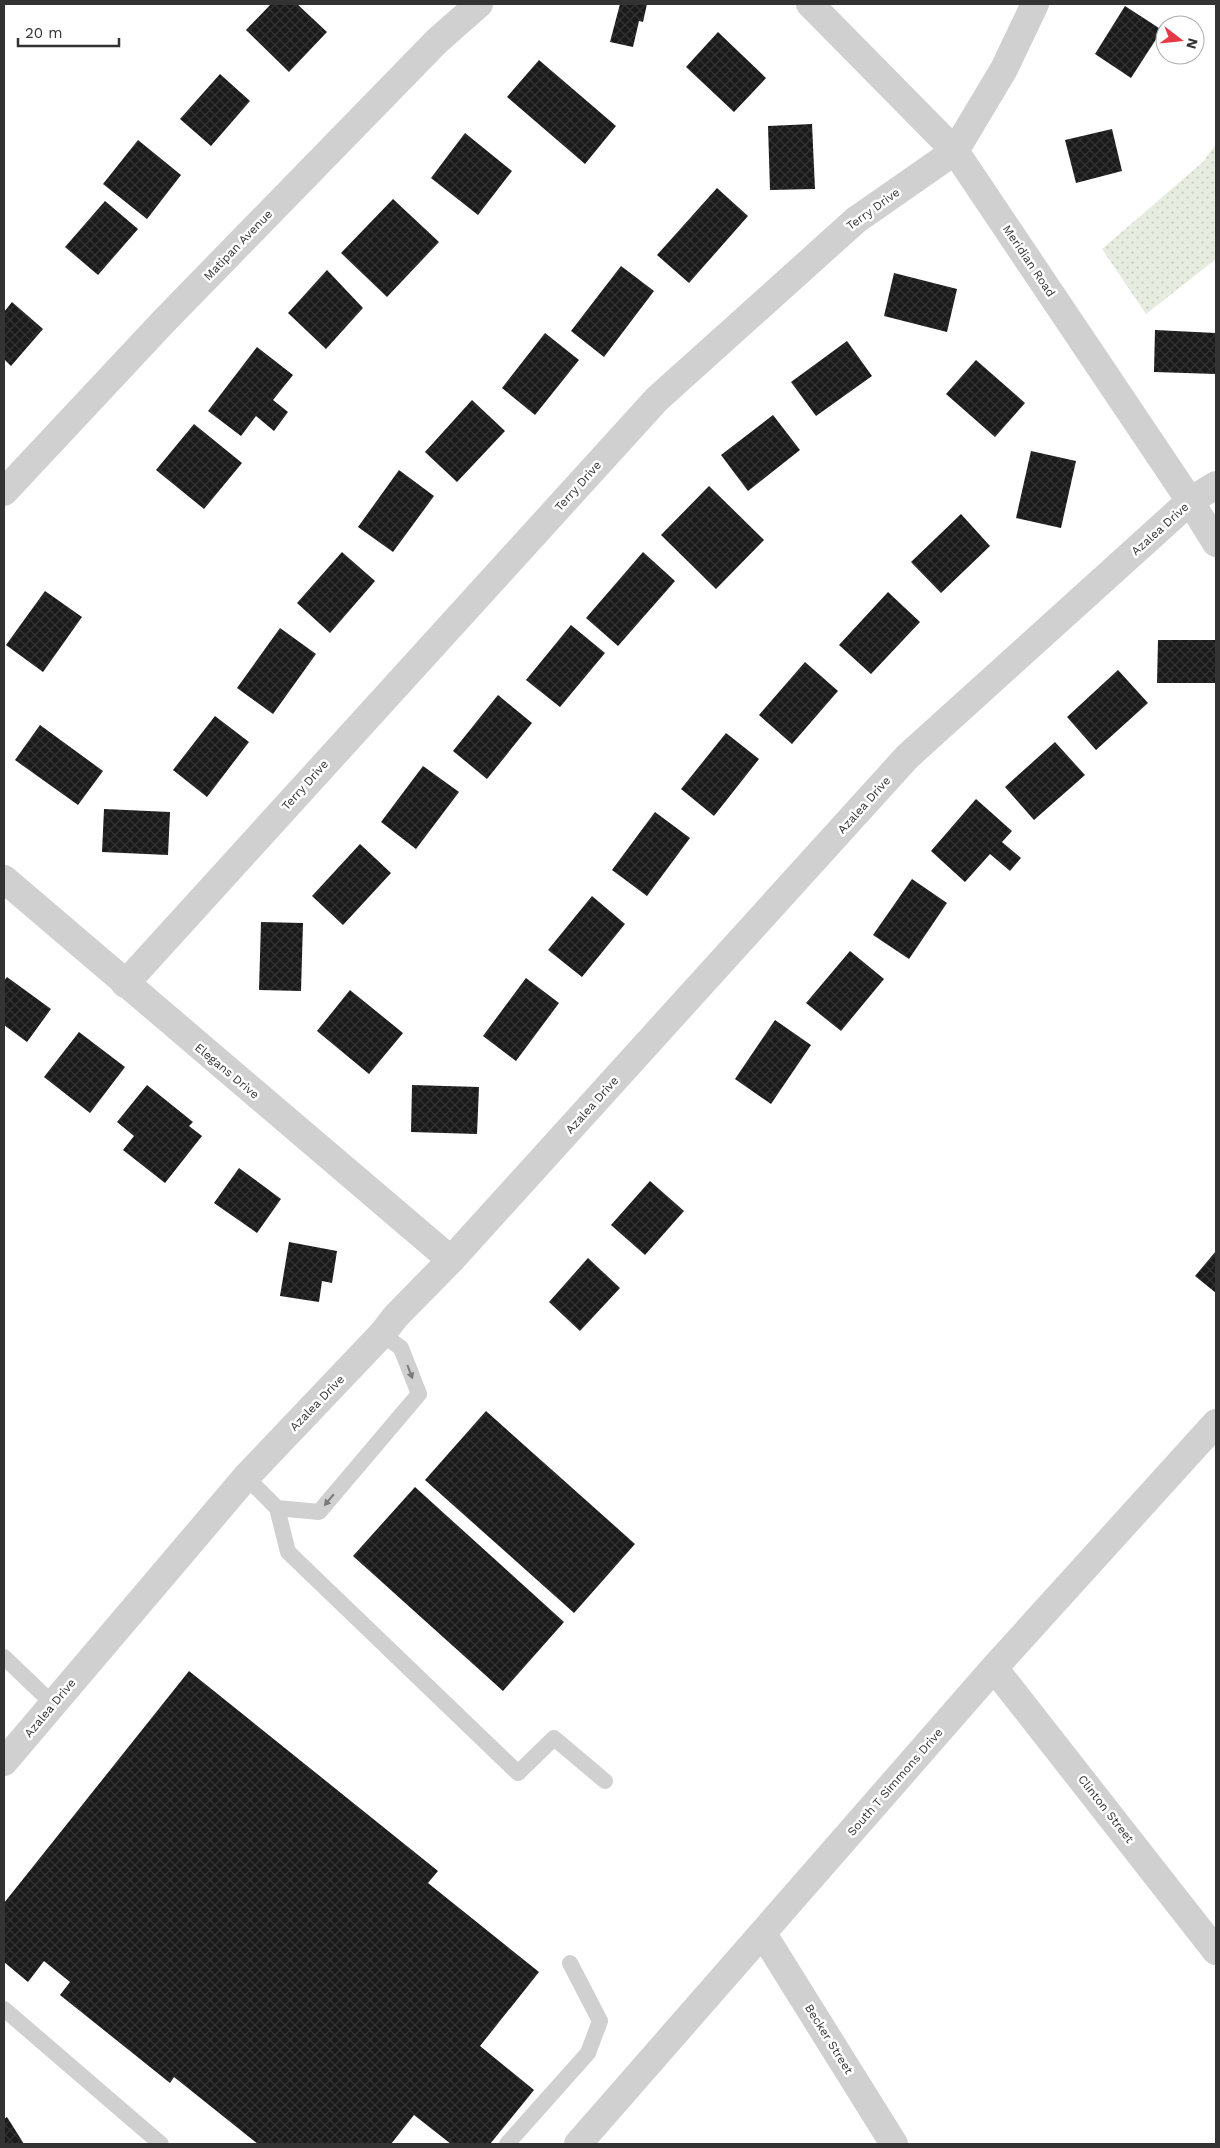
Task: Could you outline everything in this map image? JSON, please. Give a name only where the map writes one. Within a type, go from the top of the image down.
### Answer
[{"type":"street","name":"Matipan Avenue","points":[[4,492],[164,321],[437,41],[479,4]]},
{"type":"street","name":"Meridian Road","points":[[810,4],[955,152],[1190,501],[1216,543]]},
{"type":"street","name":"Terry Drive","points":[[125,984],[657,399],[856,220],[955,152],[1004,69],[1035,4]]},
{"type":"street","name":"Azalea Drive","points":[[4,1762],[246,1478],[382,1334],[396,1316],[451,1260],[907,757],[1190,501],[1216,485]]},
{"type":"street","name":"Elegans Drive","points":[[4,879],[451,1260]]},
{"type":"street","name":"South T Simmons Drive","points":[[578,2144],[994,1668],[1216,1422]]},
{"type":"street","name":"Clinton Street","points":[[994,1668],[1216,1951]]},
{"type":"street","name":"Becker Street","points":[[763,1934],[894,2144]]},
{"type":"lane","points":[[277,1508],[319,1512],[419,1394],[401,1348],[382,1334]]},
{"type":"lane","points":[[246,1478],[277,1508],[288,1552],[518,1773],[554,1738],[605,1781]]},
{"type":"lane","points":[[4,1657],[53,1704]]},
{"type":"lane","points":[[507,2144],[588,2053],[600,2021],[570,1963]]},
{"type":"lane","points":[[4,2009],[161,2144]]},
{"type":"shaded area","points":[[1216,144],[1216,259],[1146,314],[1102,249],[1203,162]]},
{"type":"building","points":[[271,4],[297,4],[327,32],[289,72],[246,30]]},
{"type":"building","points":[[620,4],[647,4],[643,22],[639,21],[633,47],[610,42]]},
{"type":"building","points":[[1125,6],[1155,25],[1155,41],[1131,78],[1095,54]]},
{"type":"building","points":[[718,32],[766,78],[734,112],[686,67]]},
{"type":"building","points":[[539,60],[616,126],[585,164],[507,97]]},
{"type":"building","points":[[220,74],[250,101],[211,146],[180,119]]},
{"type":"building","points":[[812,124],[815,189],[770,190],[768,126]]},
{"type":"building","points":[[1112,129],[1122,171],[1076,183],[1065,140]]},
{"type":"building","points":[[465,133],[512,171],[478,215],[431,178]]},
{"type":"building","points":[[138,140],[181,175],[147,219],[103,184]]},
{"type":"building","points":[[717,188],[748,216],[689,283],[657,255]]},
{"type":"building","points":[[393,199],[439,242],[387,297],[341,253]]},
{"type":"building","points":[[105,201],[138,229],[98,275],[65,247]]},
{"type":"building","points":[[621,266],[654,291],[604,357],[571,331]]},
{"type":"building","points":[[327,270],[363,308],[326,349],[288,313]]},
{"type":"building","points":[[894,273],[957,289],[947,332],[884,316]]},
{"type":"building","points":[[12,302],[43,329],[11,366],[4,359],[4,312]]},
{"type":"building","points":[[1155,330],[1216,333],[1216,374],[1154,372]]},
{"type":"building","points":[[545,333],[579,360],[535,415],[502,388]]},
{"type":"building","points":[[847,341],[872,376],[816,416],[791,382]]},
{"type":"building","points":[[257,347],[293,375],[273,400],[288,412],[274,431],[256,416],[241,436],[208,411]]},
{"type":"building","points":[[976,360],[1025,403],[995,437],[946,394]]},
{"type":"building","points":[[472,400],[505,431],[457,482],[425,452]]},
{"type":"building","points":[[773,415],[800,450],[748,491],[721,455]]},
{"type":"building","points":[[194,424],[242,463],[204,509],[156,470]]},
{"type":"building","points":[[1031,451],[1076,461],[1061,528],[1016,518]]},
{"type":"building","points":[[399,470],[434,496],[393,552],[358,527]]},
{"type":"building","points":[[709,486],[764,540],[716,589],[661,535]]},
{"type":"building","points":[[961,514],[990,546],[941,593],[911,562]]},
{"type":"building","points":[[342,552],[375,581],[330,633],[297,603]]},
{"type":"building","points":[[643,552],[675,581],[618,646],[586,618]]},
{"type":"building","points":[[45,591],[82,617],[43,672],[6,645]]},
{"type":"building","points":[[888,592],[920,622],[871,674],[839,645]]},
{"type":"building","points":[[571,625],[605,653],[560,707],[526,680]]},
{"type":"building","points":[[280,628],[316,654],[273,714],[237,688]]},
{"type":"building","points":[[1158,640],[1216,640],[1216,683],[1157,683]]},
{"type":"building","points":[[805,662],[838,691],[792,744],[759,715]]},
{"type":"building","points":[[1118,670],[1148,703],[1096,750],[1067,717]]},
{"type":"building","points":[[498,695],[532,723],[487,779],[453,751]]},
{"type":"building","points":[[215,716],[249,742],[207,797],[173,770]]},
{"type":"building","points":[[40,725],[103,771],[78,805],[15,760]]},
{"type":"building","points":[[726,733],[759,759],[714,816],[681,789]]},
{"type":"building","points":[[1055,742],[1085,775],[1034,820],[1005,787]]},
{"type":"building","points":[[423,766],[459,792],[416,849],[381,822]]},
{"type":"building","points":[[976,799],[1012,831],[1002,842],[1021,858],[1010,871],[990,854],[965,882],[931,851]]},
{"type":"building","points":[[104,809],[170,812],[168,855],[102,852]]},
{"type":"building","points":[[655,812],[690,838],[647,896],[612,870]]},
{"type":"building","points":[[360,844],[391,873],[343,925],[312,896]]},
{"type":"building","points":[[912,879],[947,903],[909,959],[873,935]]},
{"type":"building","points":[[592,896],[625,924],[582,977],[548,950]]},
{"type":"building","points":[[261,922],[303,923],[301,991],[259,990]]},
{"type":"building","points":[[850,951],[884,979],[841,1031],[806,1003]]},
{"type":"building","points":[[7,977],[51,1009],[27,1042],[4,1025],[4,981]]},
{"type":"building","points":[[526,978],[559,1003],[516,1061],[483,1036]]},
{"type":"building","points":[[350,990],[403,1033],[369,1074],[317,1031]]},
{"type":"building","points":[[775,1020],[811,1045],[771,1104],[735,1079]]},
{"type":"building","points":[[79,1032],[125,1067],[90,1113],[44,1077]]},
{"type":"building","points":[[147,1085],[193,1122],[189,1126],[202,1136],[165,1183],[123,1150],[134,1136],[117,1122]]},
{"type":"building","points":[[412,1085],[479,1087],[477,1134],[411,1132]]},
{"type":"building","points":[[239,1168],[281,1199],[257,1233],[214,1203]]},
{"type":"building","points":[[650,1181],[684,1211],[645,1255],[611,1225]]},
{"type":"building","points":[[289,1242],[337,1251],[332,1283],[322,1281],[319,1302],[280,1296]]},
{"type":"building","points":[[1216,1251],[1216,1293],[1195,1276]]},
{"type":"building","points":[[588,1258],[620,1288],[580,1331],[549,1302]]},
{"type":"building","points":[[486,1411],[635,1544],[574,1613],[425,1480]]},
{"type":"building","points":[[415,1487],[564,1622],[503,1691],[353,1556]]},
{"type":"building","points":[[189,1671],[438,1871],[428,1883],[539,1972],[480,2046],[534,2090],[490,2144],[451,2144],[414,2115],[391,2144],[258,2144],[174,2077],[170,2083],[60,1995],[70,1982],[44,1961],[28,1982],[4,1962],[4,1903]]},
{"type":"building","points":[[7,2117],[24,2144],[4,2144],[4,2119]]}]
